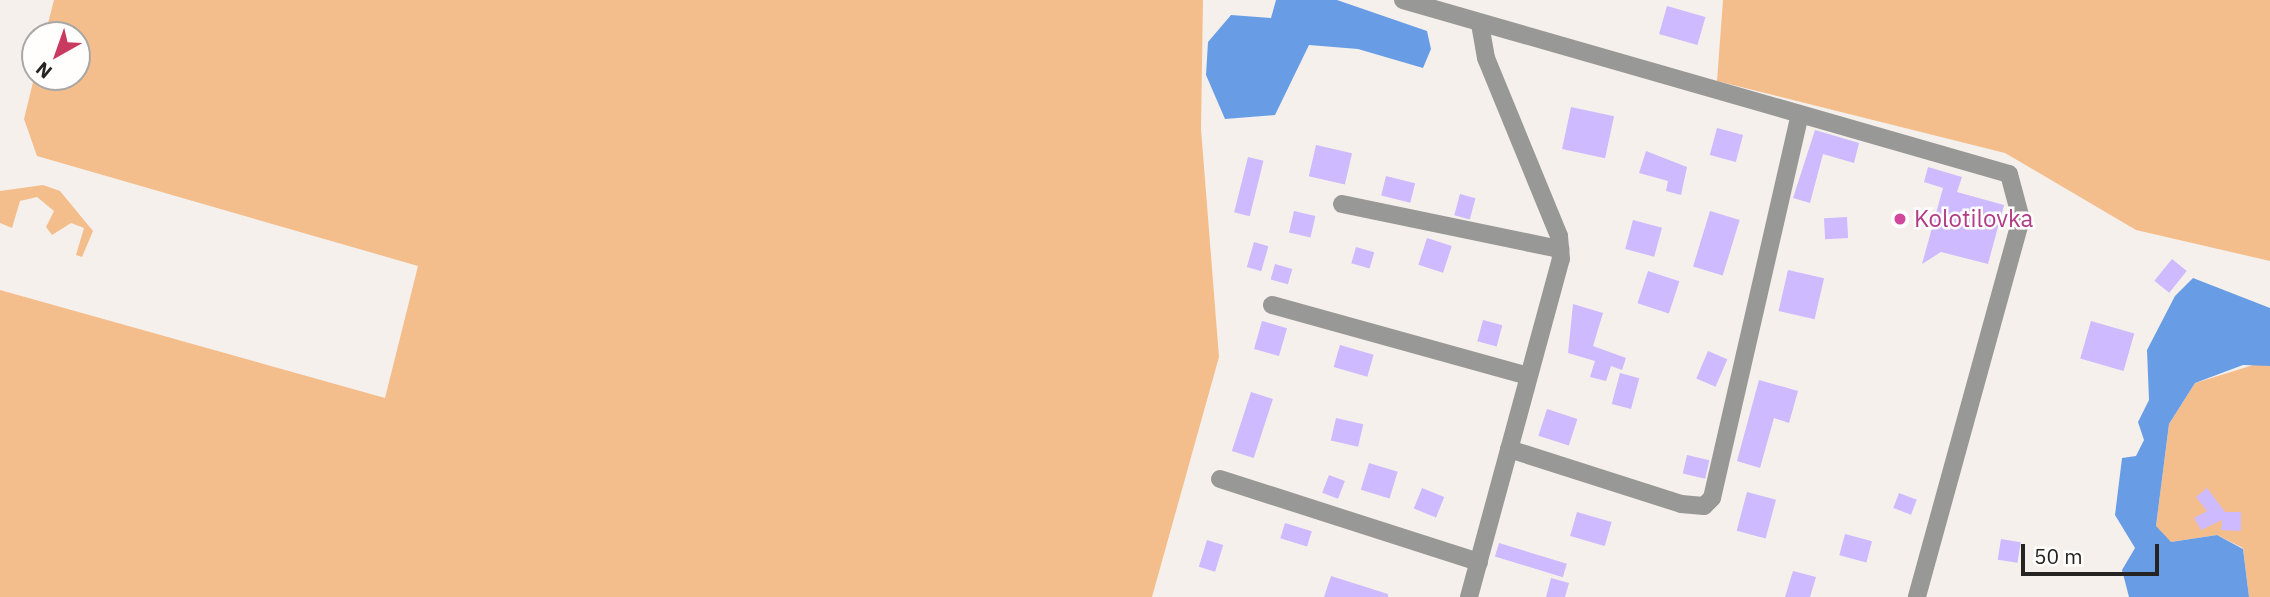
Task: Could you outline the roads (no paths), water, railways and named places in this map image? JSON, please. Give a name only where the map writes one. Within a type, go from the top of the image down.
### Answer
[{"type":"street","points":[[1404,0],[1480,25],[1799,117],[1980,163],[2009,174],[2020,198],[2021,219],[1917,597]]},
{"type":"street","points":[[1469,597],[1560,249],[1480,25]]},
{"type":"street","points":[[1509,449],[1681,504],[1704,506],[1712,498],[1799,117]]},
{"type":"street","points":[[1342,204],[1560,249]]},
{"type":"street","points":[[1272,304],[1528,376]]},
{"type":"street","points":[[1220,479],[1479,562]]},
{"type":"water","points":[[1276,0],[1337,0],[1427,31],[1431,49],[1423,68],[1358,49],[1309,45],[1275,115],[1225,119],[1206,75],[1208,42],[1231,15],[1271,18]]},
{"type":"water","points":[[2193,278],[2270,308],[2270,366],[2243,365],[2195,383],[2169,424],[2156,526],[2171,542],[2217,535],[2243,549],[2249,597],[2129,597],[2122,570],[2135,548],[2115,515],[2122,458],[2136,456],[2144,440],[2138,422],[2149,400],[2147,350],[2175,296]]},
{"type":"place","name":"Kolotilovka","points":[[1900,219]]}]
